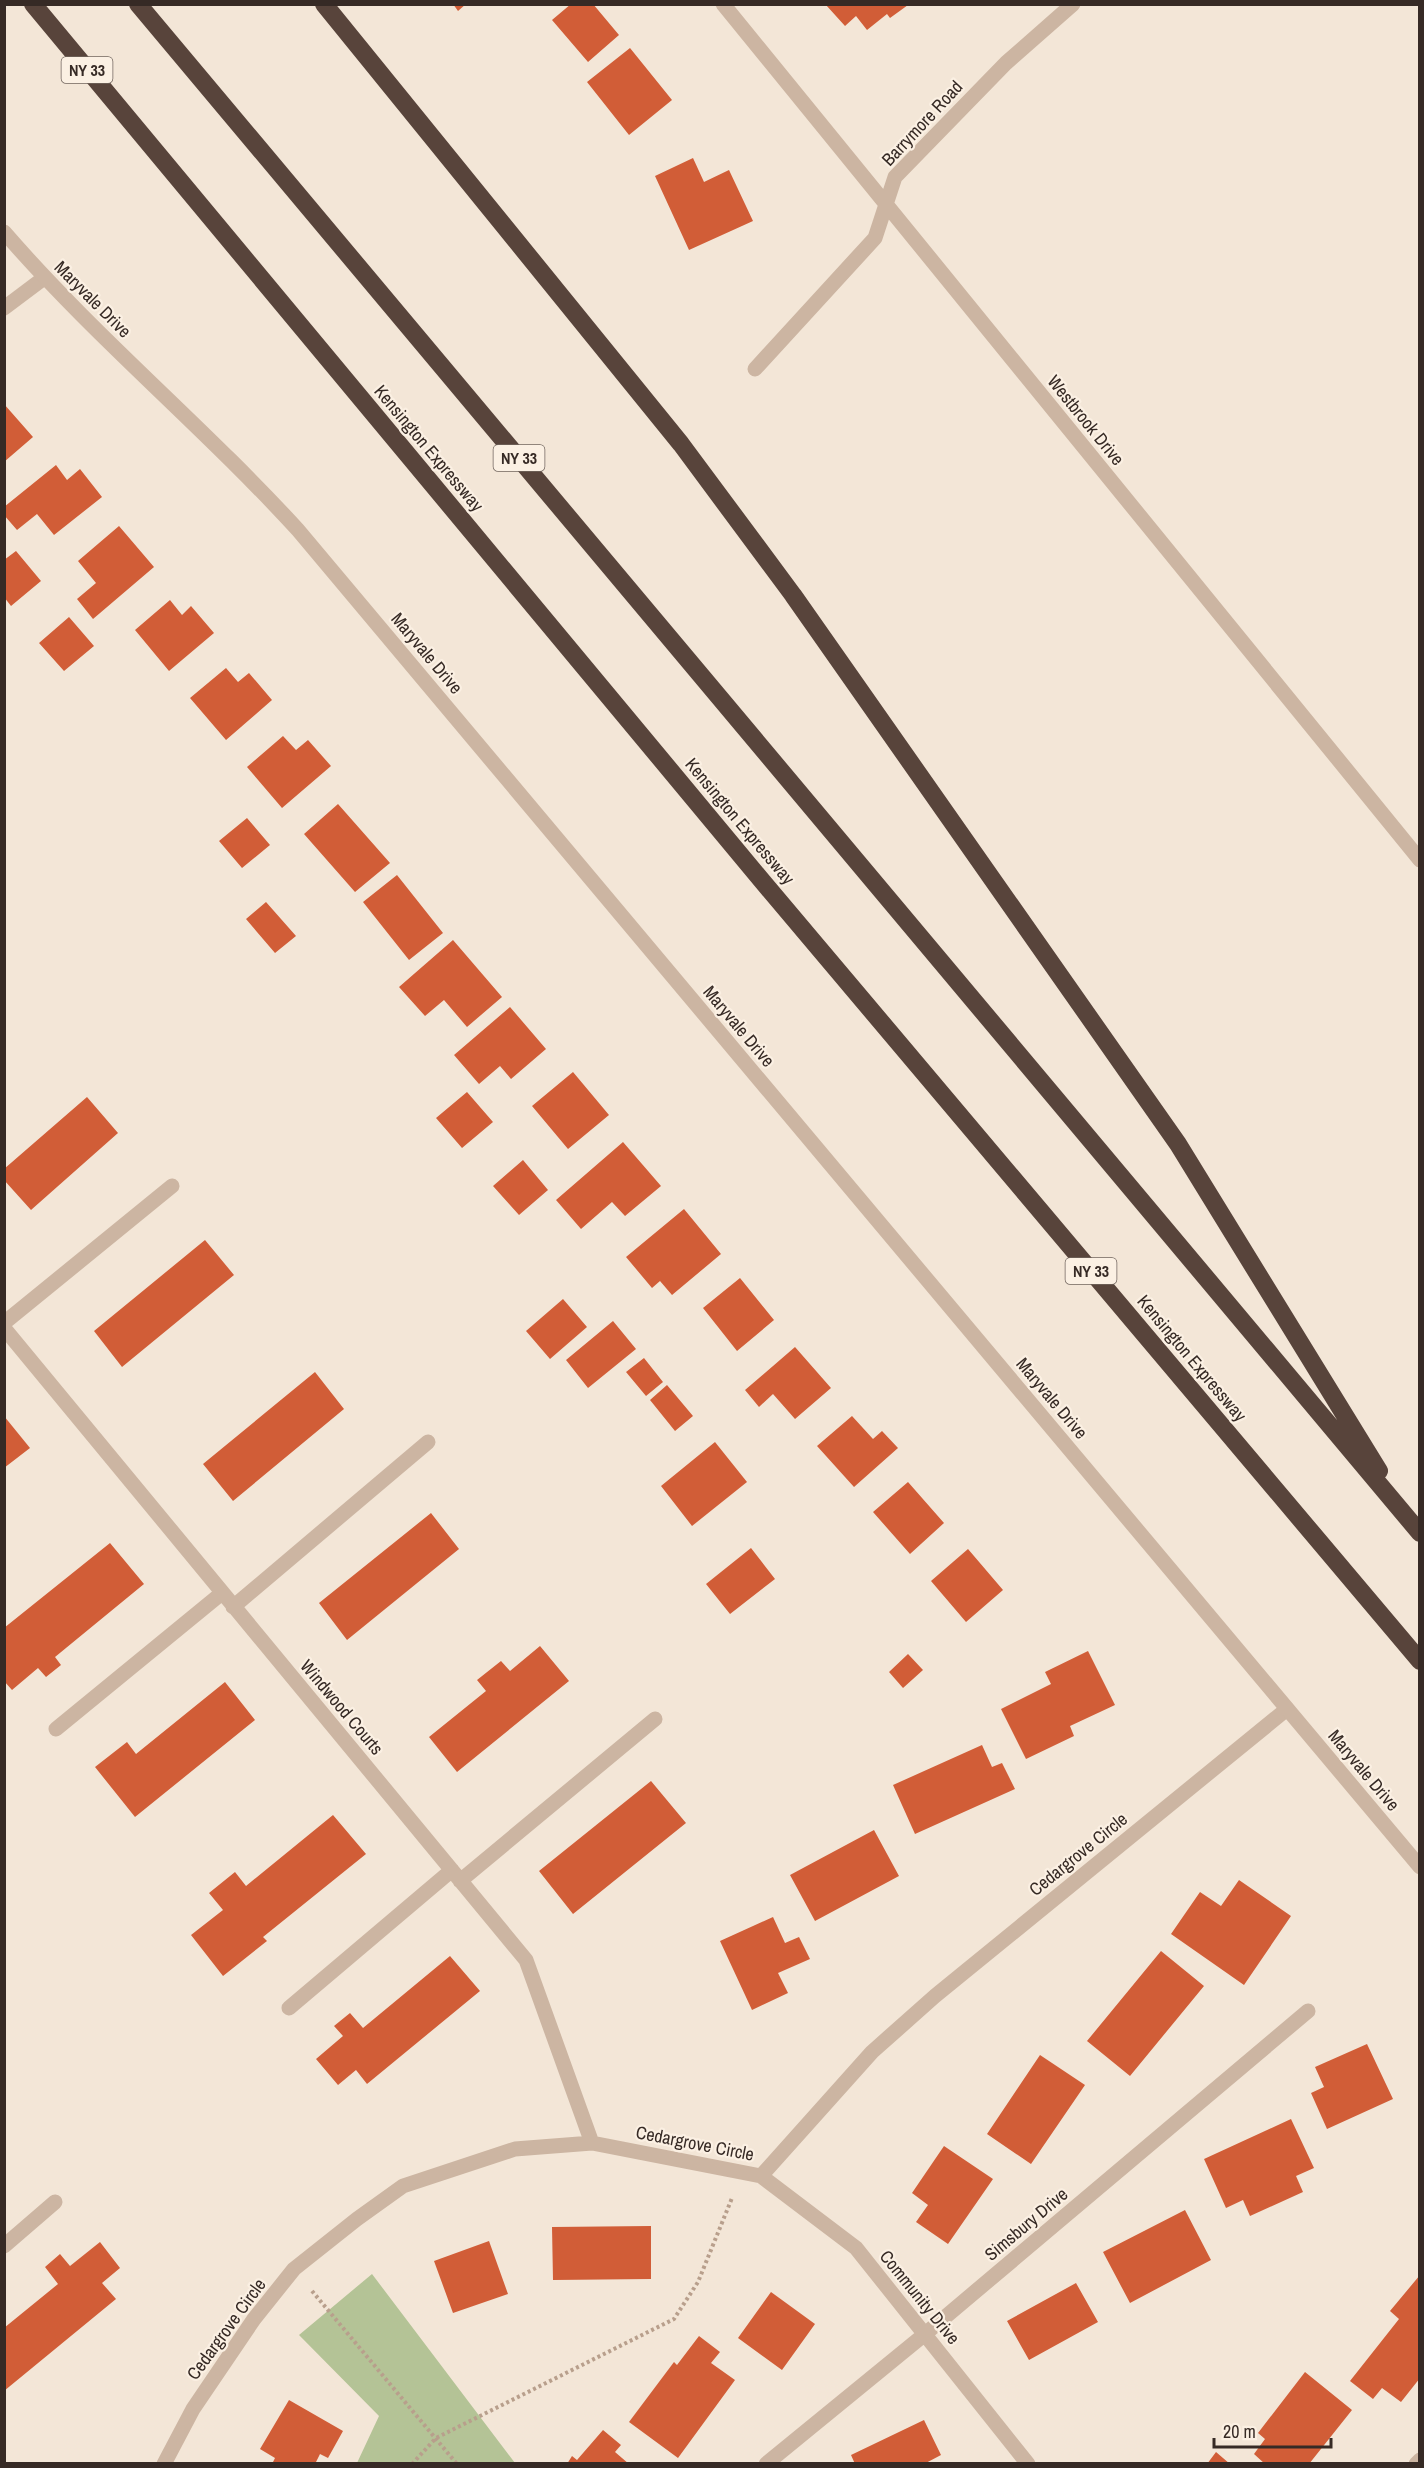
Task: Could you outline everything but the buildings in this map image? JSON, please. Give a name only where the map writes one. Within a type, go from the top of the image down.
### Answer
[{"type":"highway","name":"Kensington Expressway","points":[[33,4],[771,891],[1419,1660]]},
{"type":"highway","name":"NY 33","points":[[138,4],[1415,1529]]},
{"type":"highway","points":[[324,4],[681,444],[793,595],[1178,1144],[1415,1529]]},
{"type":"street","name":"Westbrook Drive","points":[[723,4],[1419,860]]},
{"type":"street","name":"Barrymore Road","points":[[755,369],[875,238],[884,203],[895,177],[1006,63],[1073,4]]},
{"type":"street","name":"Maryvale Drive","points":[[4,232],[44,278],[217,444],[298,530],[1419,1867]]},
{"type":"street","points":[[4,308],[44,278]]},
{"type":"street","points":[[4,1323],[172,1186]]},
{"type":"street","name":"Windwood Courts","points":[[4,1328],[526,1960],[592,2143]]},
{"type":"street","points":[[233,1607],[428,1442]]},
{"type":"street","points":[[56,1729],[222,1593]]},
{"type":"street","name":"Cedargrove Circle","points":[[164,2463],[193,2409],[254,2319],[294,2269],[403,2186],[515,2149],[592,2143],[761,2176],[872,2052],[917,2012],[1287,1708]]},
{"type":"street","points":[[289,2008],[655,1719]]},
{"type":"street","name":"Simsbury Drive","points":[[766,2463],[925,2334],[1308,2012]]},
{"type":"street","name":"Community Drive","points":[[761,2176],[856,2248],[1028,2463]]},
{"type":"street","points":[[4,2246],[55,2202]]},
{"type":"street","points":[[1416,2463],[1419,2460]]},
{"type":"path","points":[[412,2463],[436,2438],[674,2319],[698,2282],[743,2172]]},
{"type":"path","points":[[294,2269],[457,2463]]},
{"type":"green space","points":[[372,2274],[515,2463],[357,2463],[379,2416],[299,2335]]}]
